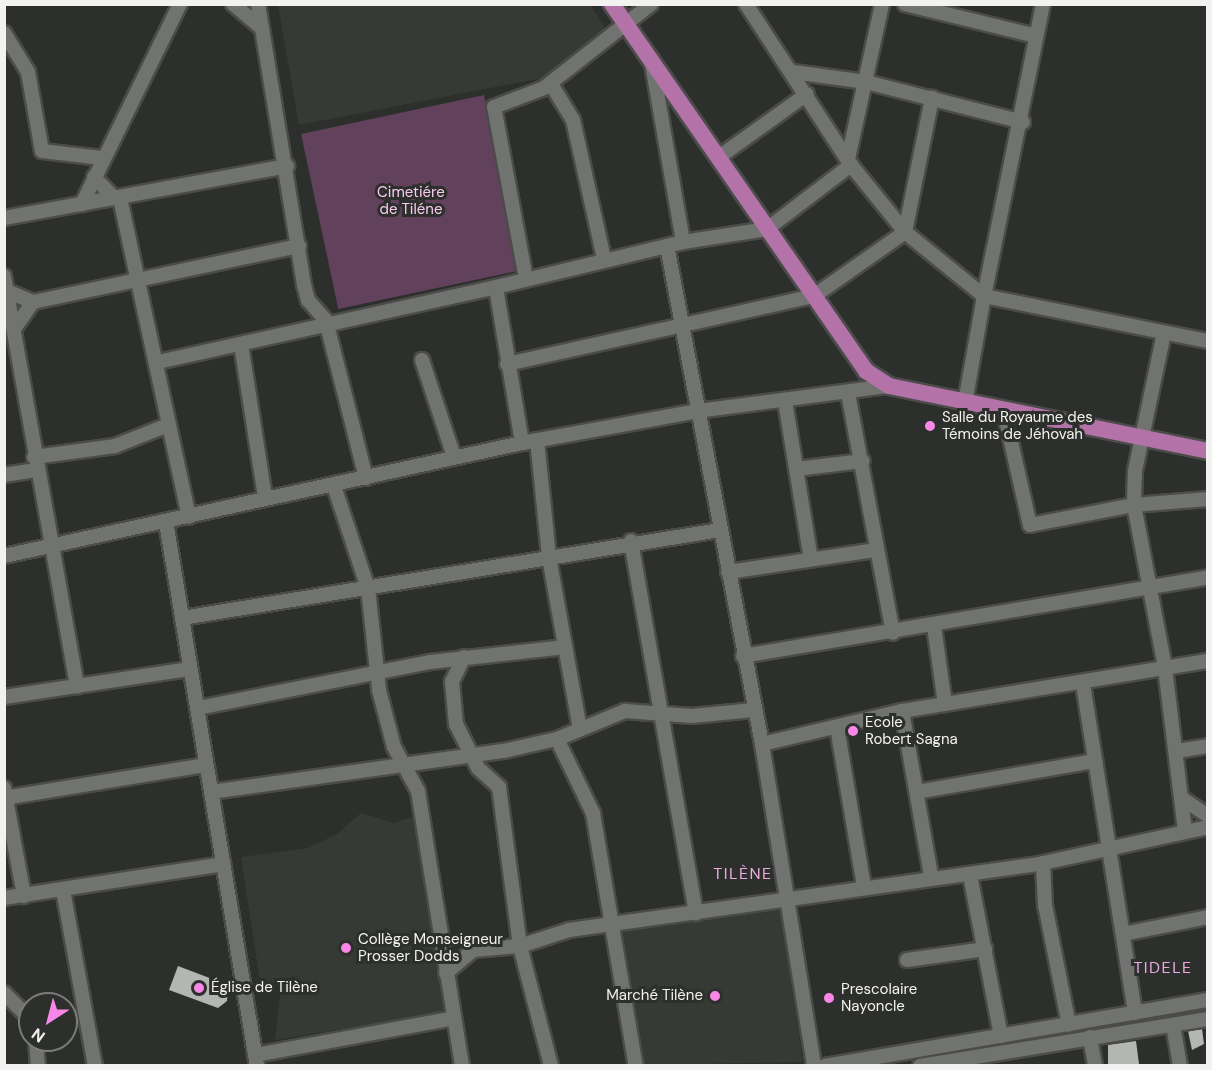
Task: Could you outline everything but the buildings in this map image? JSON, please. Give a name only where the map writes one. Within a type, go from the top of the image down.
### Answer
[{"type":"main road","points":[[612,4],[719,157],[854,358],[889,386],[1208,451]]},
{"type":"street","points":[[233,4],[262,28]]},
{"type":"street","points":[[258,4],[308,300],[326,321],[366,478]]},
{"type":"street","points":[[526,279],[493,111],[497,104],[551,84],[651,4]]},
{"type":"street","points":[[746,4],[807,93],[849,162],[905,232],[984,296],[1208,341]]},
{"type":"street","points":[[158,362],[241,344],[326,321],[496,287],[604,259],[683,242],[767,229],[849,162],[882,4]]},
{"type":"street","points":[[905,4],[1036,36]]},
{"type":"street","points":[[965,403],[984,296],[1023,122],[1043,4]]},
{"type":"street","points":[[82,204],[102,158],[178,6]]},
{"type":"street","points":[[4,33],[28,72],[42,151],[102,158]]},
{"type":"street","points":[[651,59],[683,242]]},
{"type":"street","points":[[793,72],[866,82],[1023,122]]},
{"type":"street","points":[[551,84],[573,120],[604,259]]},
{"type":"street","points":[[719,157],[807,93]]},
{"type":"street","points":[[507,364],[814,296],[905,232],[932,98]]},
{"type":"street","points":[[4,219],[287,166]]},
{"type":"street","points":[[94,177],[118,198],[135,277],[158,362],[168,425],[189,517]]},
{"type":"street","points":[[7,291],[33,302],[135,277],[299,246]]},
{"type":"street","points":[[668,246],[743,656],[762,744],[789,898],[814,1065]]},
{"type":"street","points":[[4,276],[14,329],[10,348],[35,463],[49,548],[77,687]]},
{"type":"street","points":[[496,287],[507,364],[522,443]]},
{"type":"street","points":[[14,329],[33,302]]},
{"type":"street","points":[[1164,333],[1144,437],[1134,505],[1165,668],[1184,799],[1185,832]]},
{"type":"street","points":[[241,344],[265,498]]},
{"type":"street","points":[[422,360],[454,457]]},
{"type":"street","points":[[4,556],[537,440],[698,411],[889,386]]},
{"type":"street","points":[[848,393],[863,461],[876,550],[893,633]]},
{"type":"street","points":[[785,401],[811,559]]},
{"type":"street","points":[[1004,411],[1030,525],[1134,505],[1208,500]]},
{"type":"street","points":[[4,475],[35,463],[115,446],[168,425]]},
{"type":"street","points":[[537,440],[549,557],[580,729]]},
{"type":"street","points":[[796,469],[863,461]]},
{"type":"street","points":[[334,486],[368,588],[378,673],[401,765],[418,791],[462,1065]]},
{"type":"street","points":[[166,522],[256,1060],[453,1018]]},
{"type":"street","points":[[182,618],[549,557],[631,541],[720,530]]},
{"type":"street","points":[[631,541],[658,712],[696,914]]},
{"type":"street","points":[[728,572],[876,550]]},
{"type":"street","points":[[743,656],[1149,590],[1208,577]]},
{"type":"street","points":[[934,626],[945,704]]},
{"type":"street","points":[[198,708],[430,662],[565,646]]},
{"type":"street","points":[[464,657],[452,682],[456,724],[472,757],[499,787],[520,946],[551,1065]]},
{"type":"street","points":[[762,744],[902,711],[1083,684],[1208,661]]},
{"type":"street","points":[[430,662],[452,682]]},
{"type":"street","points":[[4,697],[190,669]]},
{"type":"street","points":[[1083,684],[1107,849],[1135,1013]]},
{"type":"street","points":[[211,792],[472,757],[557,739],[625,711],[692,716],[754,710]]},
{"type":"street","points":[[902,711],[931,876]]},
{"type":"street","points":[[837,727],[864,887]]},
{"type":"street","points":[[557,739],[593,813],[616,926],[636,1065]]},
{"type":"street","points":[[1177,751],[1208,746]]},
{"type":"street","points":[[917,792],[1095,762]]},
{"type":"street","points":[[24,896],[5,795],[206,765]]},
{"type":"street","points":[[1184,799],[1208,816]]},
{"type":"street","points":[[446,973],[473,950],[520,946],[569,930],[616,926],[696,914],[905,879],[970,875],[1043,863],[1208,827]]},
{"type":"street","points":[[1043,863],[1045,905],[1069,1025]]},
{"type":"street","points":[[4,898],[224,864]]},
{"type":"street","points":[[970,875],[1001,1036]]},
{"type":"street","points":[[63,890],[95,1065]]},
{"type":"street","points":[[1123,934],[1208,917]]},
{"type":"street","points":[[908,960],[985,949]]},
{"type":"street","points":[[4,993],[18,1007]]},
{"type":"street","points":[[825,1065],[1208,1000]]},
{"type":"street","points":[[920,1065],[943,1064],[1090,1036],[1208,1019]]},
{"type":"street","points":[[1173,1025],[1180,1065]]},
{"type":"street","points":[[1090,1036],[1095,1065]]},
{"type":"shaded area","points":[[278,5],[590,5],[606,29],[543,78],[299,125]]},
{"type":"shaded area","name":"Collège Monseigneur Prosser Dodds","points":[[361,813],[394,823],[419,814],[448,1012],[275,1040],[281,986],[260,981],[241,857],[308,848],[337,834]]},
{"type":"shaded area","name":"Marché Tilène","points":[[780,908],[803,1062],[645,1065],[622,932]]},
{"type":"green space","name":"Cimetiére de Tiléne","points":[[484,95],[521,270],[338,309],[301,134]]},
{"type":"waterway","points":[[900,1060],[1187,1012]]},
{"type":"place","name":"Salle du Royaume des Témoins de Jéhovah","points":[[930,426]]},
{"type":"place","name":"Ecole Robert Sagna","points":[[853,731]]},
{"type":"place","name":"Collège Monseigneur Prosser Dodds","points":[[346,948]]},
{"type":"place","name":"Église de Tilène","points":[[199,988]]},
{"type":"place","name":"Marché Tilène","points":[[715,996]]},
{"type":"place","name":"Prescolaire Nayoncle","points":[[829,998]]},
{"type":"district","name":"TILÈNE","points":[[743,874]]},
{"type":"district","name":"TIDELE","points":[[1163,968]]}]
